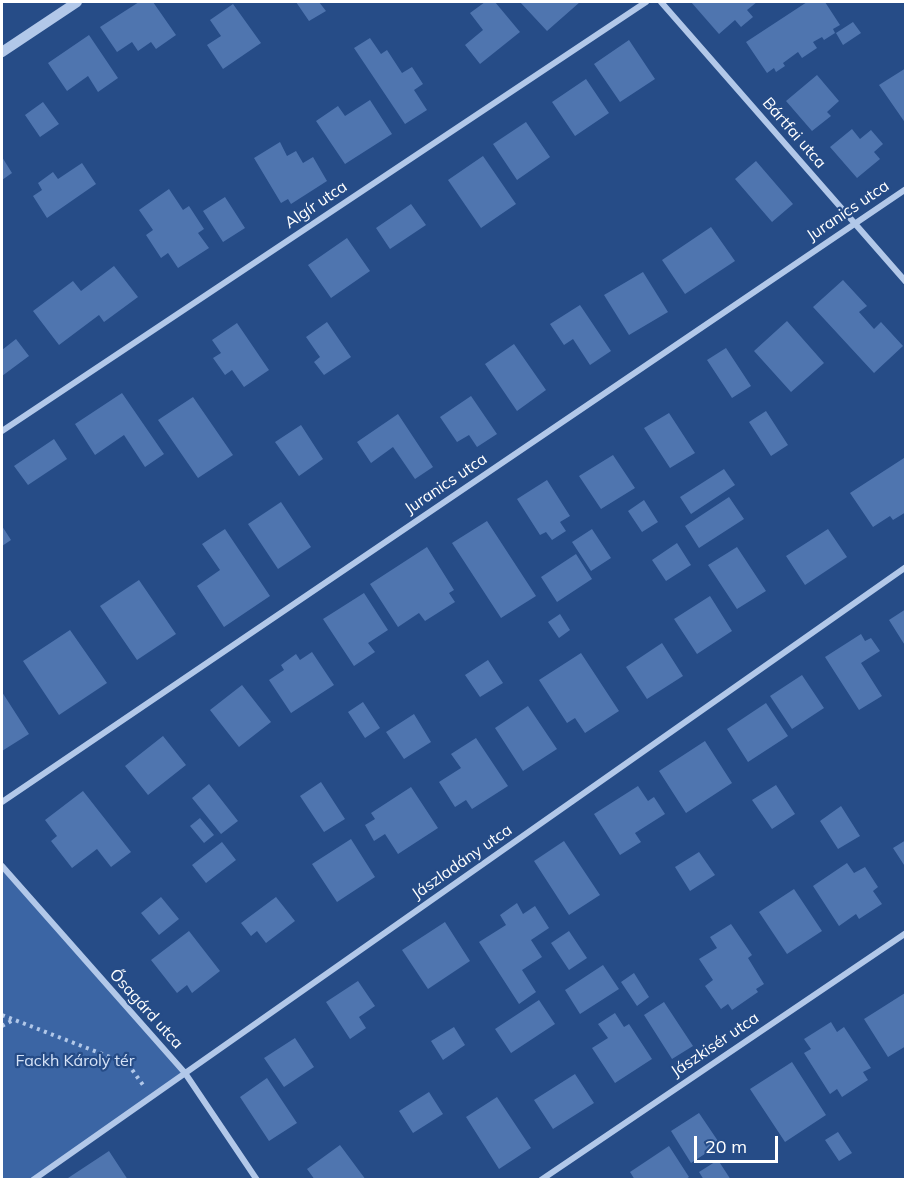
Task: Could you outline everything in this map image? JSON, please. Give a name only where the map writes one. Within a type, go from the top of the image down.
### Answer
[{"type":"street","points":[[2,52],[77,2]]},
{"type":"street","name":"Algír utca","points":[[2,431],[646,2]]},
{"type":"street","name":"Bártfai utca","points":[[661,2],[906,282]]},
{"type":"street","name":"Juranics utca","points":[[2,802],[906,189]]},
{"type":"street","name":"Jászladány utca","points":[[33,1179],[906,567]]},
{"type":"street","name":"Ősagárd utca","points":[[2,866],[185,1073],[257,1179]]},
{"type":"street","name":"Jászkisér utca","points":[[541,1179],[906,933]]},
{"type":"path","points":[[2,1015],[128,1064],[152,1097]]},
{"type":"path","points":[[2,1026],[13,1020]]},
{"type":"green space","name":"Fackh Károly tér","points":[[2,866],[185,1073],[33,1179],[2,1179]]},
{"type":"building","points":[[139,2],[153,2],[176,35],[156,49],[151,42],[138,51],[132,42],[117,52],[100,27]]},
{"type":"building","points":[[296,2],[319,2],[326,11],[309,21]]},
{"type":"building","points":[[485,2],[495,2],[520,32],[480,64],[465,45],[483,30],[470,13]]},
{"type":"building","points":[[520,2],[580,2],[547,31]]},
{"type":"building","points":[[691,2],[757,2],[747,10],[753,17],[741,27],[735,20],[719,34]]},
{"type":"building","points":[[807,2],[825,2],[840,25],[833,29],[835,33],[824,40],[822,37],[813,42],[817,48],[802,58],[798,52],[783,63],[785,66],[776,72],[774,68],[767,73],[746,42]]},
{"type":"building","points":[[233,4],[261,43],[223,69],[207,45],[221,36],[210,20]]},
{"type":"building","points":[[853,22],[861,33],[843,45],[836,33]]},
{"type":"building","points":[[89,35],[118,78],[98,92],[88,76],[67,91],[48,63]]},
{"type":"building","points":[[370,38],[381,54],[387,50],[402,73],[412,67],[423,84],[414,90],[427,110],[405,124],[354,48]]},
{"type":"building","points":[[629,40],[655,79],[620,102],[594,64]]},
{"type":"building","points":[[906,68],[906,124],[879,85]]},
{"type":"building","points":[[817,75],[839,101],[827,112],[831,116],[812,131],[786,101]]},
{"type":"building","points":[[586,79],[609,113],[575,136],[552,102]]},
{"type":"building","points":[[370,100],[392,134],[345,164],[316,121],[338,106],[345,116]]},
{"type":"building","points":[[43,102],[59,124],[40,137],[25,115]]},
{"type":"building","points":[[526,122],[550,157],[517,180],[493,144]]},
{"type":"building","points":[[852,129],[860,139],[871,130],[883,144],[874,152],[880,159],[857,178],[830,147]]},
{"type":"building","points":[[280,142],[287,156],[296,151],[303,163],[313,157],[327,181],[291,204],[288,199],[281,203],[254,158]]},
{"type":"building","points":[[483,156],[516,204],[481,228],[448,180]]},
{"type":"building","points":[[2,157],[12,173],[2,180]]},
{"type":"building","points":[[756,161],[793,204],[772,222],[735,179]]},
{"type":"building","points":[[82,163],[96,184],[47,218],[33,196],[42,190],[38,183],[53,172],[58,179]]},
{"type":"building","points":[[169,189],[183,210],[189,206],[204,229],[198,233],[209,248],[178,268],[168,253],[161,258],[146,235],[153,230],[139,210]]},
{"type":"building","points":[[225,197],[245,228],[223,242],[203,211]]},
{"type":"building","points":[[411,204],[426,225],[390,249],[376,228]]},
{"type":"building","points":[[711,227],[735,261],[685,294],[662,260]]},
{"type":"building","points":[[347,238],[370,271],[331,298],[308,265]]},
{"type":"building","points":[[114,266],[138,297],[104,322],[99,315],[59,345],[33,311],[73,281],[81,291]]},
{"type":"building","points":[[643,272],[668,312],[629,335],[604,295]]},
{"type":"building","points":[[843,280],[867,306],[859,312],[874,329],[881,322],[903,346],[874,373],[813,307]]},
{"type":"building","points":[[580,305],[611,351],[590,365],[573,339],[564,345],[550,324]]},
{"type":"building","points":[[787,321],[824,363],[791,392],[754,351]]},
{"type":"building","points":[[327,322],[351,357],[324,375],[314,362],[320,357],[306,337]]},
{"type":"building","points":[[237,323],[269,370],[244,387],[232,370],[225,375],[213,358],[221,353],[212,340]]},
{"type":"building","points":[[16,339],[29,356],[2,376],[2,350]]},
{"type":"building","points":[[514,344],[546,390],[517,411],[485,364]]},
{"type":"building","points":[[726,348],[751,386],[732,398],[707,360]]},
{"type":"building","points":[[122,393],[164,454],[145,467],[124,435],[95,455],[75,424]]},
{"type":"building","points":[[471,396],[497,434],[477,447],[469,435],[457,442],[440,417]]},
{"type":"building","points":[[193,397],[233,455],[198,478],[158,420]]},
{"type":"building","points":[[766,411],[788,445],[771,456],[749,422]]},
{"type":"building","points":[[669,413],[695,453],[670,468],[644,428]]},
{"type":"building","points":[[398,414],[433,467],[415,479],[393,447],[371,463],[357,442]]},
{"type":"building","points":[[301,425],[323,459],[299,476],[275,442]]},
{"type":"building","points":[[54,439],[67,459],[28,485],[14,466]]},
{"type":"building","points":[[613,455],[635,488],[601,509],[579,476]]},
{"type":"building","points":[[904,458],[906,512],[893,520],[890,516],[873,527],[850,493]]},
{"type":"building","points":[[724,469],[735,485],[691,514],[680,497]]},
{"type":"building","points":[[547,480],[570,516],[560,522],[566,531],[552,540],[546,532],[540,535],[517,499]]},
{"type":"building","points":[[729,497],[744,519],[699,548],[685,526]]},
{"type":"building","points":[[644,500],[658,522],[642,532],[628,511]]},
{"type":"building","points":[[281,502],[311,547],[278,569],[248,524]]},
{"type":"building","points":[[487,521],[536,596],[501,618],[452,543]]},
{"type":"building","points":[[2,526],[11,540],[2,546]]},
{"type":"building","points":[[225,529],[270,596],[224,627],[197,586],[220,570],[202,544]]},
{"type":"building","points":[[592,529],[611,558],[591,571],[572,542]]},
{"type":"building","points":[[828,529],[847,557],[805,585],[786,556]]},
{"type":"building","points":[[677,543],[691,565],[666,581],[652,560]]},
{"type":"building","points":[[427,547],[454,590],[449,593],[455,602],[425,621],[419,613],[398,627],[370,584]]},
{"type":"building","points":[[737,547],[766,591],[737,609],[708,565]]},
{"type":"building","points":[[576,554],[592,579],[557,602],[541,577]]},
{"type":"building","points":[[139,580],[176,634],[137,660],[100,606]]},
{"type":"building","points":[[364,593],[388,630],[368,643],[375,652],[354,666],[323,619]]},
{"type":"building","points":[[710,596],[732,631],[697,654],[674,619]]},
{"type":"building","points":[[906,609],[906,647],[889,620]]},
{"type":"building","points":[[560,614],[570,630],[559,638],[548,622]]},
{"type":"building","points":[[70,630],[107,683],[59,715],[23,661]]},
{"type":"building","points":[[861,634],[865,641],[871,638],[880,651],[861,663],[882,696],[859,710],[825,657]]},
{"type":"building","points":[[662,643],[683,676],[647,699],[626,667]]},
{"type":"building","points":[[312,652],[334,685],[291,713],[269,680],[284,670],[281,665],[296,654],[300,660]]},
{"type":"building","points":[[581,653],[619,711],[585,733],[575,718],[567,723],[539,680]]},
{"type":"building","points":[[488,660],[503,683],[480,697],[465,675]]},
{"type":"building","points":[[802,675],[824,708],[792,729],[770,696]]},
{"type":"building","points":[[242,685],[271,722],[239,747],[210,710]]},
{"type":"building","points":[[2,692],[29,734],[2,751]]},
{"type":"building","points":[[363,702],[380,728],[365,738],[348,712]]},
{"type":"building","points":[[766,703],[788,736],[748,762],[727,729]]},
{"type":"building","points":[[528,706],[557,749],[523,771],[495,728]]},
{"type":"building","points":[[414,714],[431,742],[404,759],[386,732]]},
{"type":"building","points":[[163,736],[186,765],[148,795],[125,766]]},
{"type":"building","points":[[476,738],[508,786],[472,809],[466,800],[455,807],[439,782],[461,768],[451,754]]},
{"type":"building","points":[[705,741],[732,783],[686,813],[659,771]]},
{"type":"building","points":[[321,782],[345,819],[324,832],[300,796]]},
{"type":"building","points":[[209,784],[238,821],[221,834],[192,798]]},
{"type":"building","points":[[776,785],[795,814],[772,829],[752,800]]},
{"type":"building","points":[[638,786],[648,801],[654,797],[665,814],[635,833],[641,842],[620,855],[594,814]]},
{"type":"building","points":[[411,787],[438,828],[398,854],[385,834],[374,841],[365,825],[375,819],[371,813]]},
{"type":"building","points":[[83,791],[131,852],[111,867],[97,849],[72,868],[51,841],[57,836],[45,820]]},
{"type":"building","points":[[841,806],[860,836],[838,849],[820,821]]},
{"type":"building","points":[[200,818],[214,835],[204,843],[190,826]]},
{"type":"building","points":[[351,839],[375,877],[337,902],[312,864]]},
{"type":"building","points":[[906,840],[906,868],[893,848]]},
{"type":"building","points":[[564,841],[600,895],[569,915],[534,861]]},
{"type":"building","points":[[222,842],[236,860],[206,883],[192,865]]},
{"type":"building","points":[[699,852],[715,875],[690,891],[675,867]]},
{"type":"building","points":[[847,863],[854,873],[865,867],[878,887],[873,891],[882,904],[859,919],[856,914],[839,926],[813,886]]},
{"type":"building","points":[[794,889],[822,931],[787,954],[759,912]]},
{"type":"building","points":[[161,897],[179,919],[159,935],[141,913]]},
{"type":"building","points":[[276,897],[295,921],[266,943],[257,931],[251,936],[241,923]]},
{"type":"building","points":[[517,903],[523,914],[535,906],[549,928],[531,940],[542,957],[522,970],[536,992],[519,1004],[479,942],[506,925],[500,915]]},
{"type":"building","points":[[445,922],[470,961],[428,989],[402,950]]},
{"type":"building","points":[[731,924],[752,955],[748,958],[764,984],[756,989],[758,992],[732,1010],[728,1004],[721,1009],[705,986],[713,980],[699,959],[717,948],[710,937]]},
{"type":"building","points":[[189,931],[220,971],[192,993],[187,985],[177,993],[151,960]]},
{"type":"building","points":[[569,931],[587,958],[569,970],[551,943]]},
{"type":"building","points":[[603,965],[619,989],[580,1014],[565,990]]},
{"type":"building","points":[[634,973],[649,997],[637,1006],[621,982]]},
{"type":"building","points":[[358,981],[375,1006],[359,1017],[366,1028],[350,1039],[326,1002]]},
{"type":"building","points":[[905,993],[906,1046],[888,1057],[864,1019]]},
{"type":"building","points":[[539,1000],[555,1024],[511,1053],[495,1029]]},
{"type":"building","points":[[664,1002],[693,1046],[672,1059],[644,1015]]},
{"type":"building","points":[[615,1013],[624,1027],[629,1024],[652,1059],[615,1083],[592,1048],[608,1038],[598,1024]]},
{"type":"building","points":[[831,1022],[837,1032],[844,1027],[871,1068],[863,1072],[868,1080],[842,1097],[837,1089],[830,1094],[804,1053],[811,1049],[804,1039]]},
{"type":"building","points":[[454,1027],[465,1045],[443,1060],[431,1041]]},
{"type":"building","points":[[295,1038],[314,1067],[284,1087],[264,1058]]},
{"type":"building","points":[[792,1062],[826,1115],[785,1142],[750,1089]]},
{"type":"building","points":[[575,1074],[594,1103],[553,1129],[534,1100]]},
{"type":"building","points":[[267,1078],[297,1123],[269,1141],[240,1097]]},
{"type":"building","points":[[429,1092],[443,1114],[413,1133],[399,1111]]},
{"type":"building","points":[[497,1097],[531,1148],[499,1169],[466,1117]]},
{"type":"building","points":[[699,1113],[720,1144],[691,1163],[671,1131]]},
{"type":"building","points":[[838,1132],[852,1153],[839,1161],[825,1140]]},
{"type":"building","points":[[340,1145],[366,1180],[315,1180],[307,1169]]},
{"type":"building","points":[[669,1146],[689,1177],[685,1180],[635,1180],[630,1172]]},
{"type":"building","points":[[109,1151],[128,1180],[65,1180]]},
{"type":"building","points":[[718,1160],[731,1180],[704,1180],[699,1172]]}]
